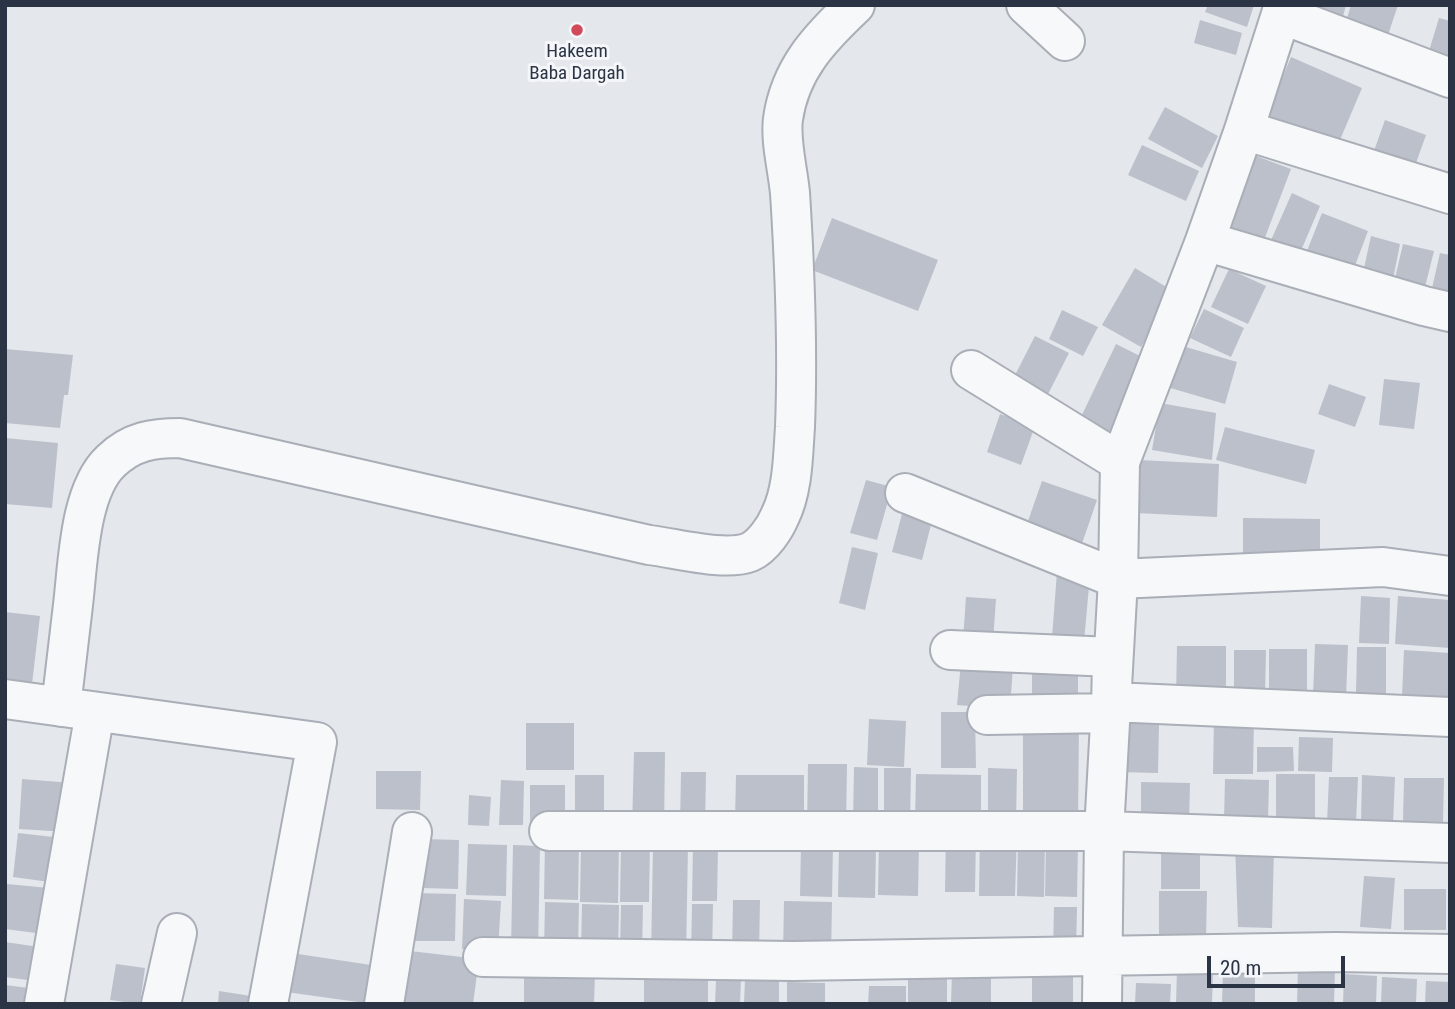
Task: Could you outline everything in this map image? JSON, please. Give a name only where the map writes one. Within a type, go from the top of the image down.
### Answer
[{"type":"street","points":[[44,1004],[78,710],[84,520],[94,487],[109,463],[130,447],[155,438],[180,438],[649,545],[728,555],[751,551],[766,538],[781,515],[793,451],[797,377],[790,193],[782,121],[794,78],[821,37],[855,5]]},
{"type":"street","points":[[1026,5],[1065,41]]},
{"type":"street","points":[[1102,1004],[1104,831],[1118,579],[1120,462],[1205,241],[1282,10],[1450,78]]},
{"type":"street","points":[[1244,130],[1450,194]]},
{"type":"street","points":[[1205,241],[1450,312]]},
{"type":"street","points":[[971,370],[1120,462]]},
{"type":"street","points":[[905,494],[1118,579],[1383,567],[1450,576]]},
{"type":"street","points":[[950,650],[1112,657],[1111,713],[987,715]]},
{"type":"street","points":[[5,699],[317,742],[268,1004]]},
{"type":"street","points":[[1112,702],[1450,717]]},
{"type":"street","points":[[549,831],[1104,831],[1450,843]]},
{"type":"street","points":[[384,1004],[412,832]]},
{"type":"street","points":[[161,1004],[177,933]]},
{"type":"street","points":[[482,957],[794,961],[1336,952],[1450,954]]},
{"type":"building","points":[[1208,5],[1254,5],[1247,27],[1205,12]]},
{"type":"building","points":[[1307,5],[1346,5],[1342,20]]},
{"type":"building","points":[[1351,5],[1398,5],[1387,38],[1345,25]]},
{"type":"building","points":[[1439,18],[1450,21],[1450,69],[1426,61]]},
{"type":"building","points":[[1200,20],[1242,33],[1236,55],[1194,43]]},
{"type":"building","points":[[1291,57],[1362,88],[1337,147],[1266,116]]},
{"type":"building","points":[[1165,107],[1218,136],[1202,168],[1148,139]]},
{"type":"building","points":[[1385,120],[1426,135],[1411,177],[1370,162]]},
{"type":"building","points":[[1142,145],[1199,171],[1186,201],[1128,175]]},
{"type":"building","points":[[1256,156],[1291,169],[1264,240],[1229,227]]},
{"type":"building","points":[[1292,193],[1320,206],[1297,260],[1268,247]]},
{"type":"building","points":[[1322,213],[1368,231],[1350,279],[1303,261]]},
{"type":"building","points":[[832,218],[938,260],[918,311],[812,270]]},
{"type":"building","points":[[1371,236],[1400,244],[1391,289],[1361,282]]},
{"type":"building","points":[[1403,244],[1434,251],[1423,295],[1393,287]]},
{"type":"building","points":[[1440,253],[1450,255],[1450,302],[1430,297]]},
{"type":"building","points":[[1135,268],[1173,291],[1141,347],[1102,325]]},
{"type":"building","points":[[1229,269],[1266,286],[1248,324],[1211,307]]},
{"type":"building","points":[[1204,309],[1244,328],[1231,357],[1190,338]]},
{"type":"building","points":[[1062,310],[1098,327],[1083,356],[1049,339]]},
{"type":"building","points":[[1035,336],[1069,353],[1045,400],[1011,383]]},
{"type":"building","points":[[1116,344],[1148,360],[1113,435],[1080,419]]},
{"type":"building","points":[[1179,345],[1237,362],[1225,404],[1167,387]]},
{"type":"building","points":[[5,349],[73,355],[60,428],[5,423]]},
{"type":"building","points":[[1384,379],[1420,383],[1414,429],[1379,425]]},
{"type":"building","points":[[1329,384],[1366,397],[1355,427],[1318,414]]},
{"type":"building","points":[[1160,403],[1216,413],[1212,460],[1152,450]]},
{"type":"building","points":[[1000,414],[1035,426],[1021,465],[987,452]]},
{"type":"building","points":[[1225,427],[1315,450],[1306,484],[1216,460]]},
{"type":"building","points":[[5,438],[58,443],[52,508],[5,504]]},
{"type":"building","points":[[1139,460],[1219,464],[1217,517],[1136,513]]},
{"type":"building","points":[[866,480],[892,487],[877,540],[850,533]]},
{"type":"building","points":[[1042,481],[1097,500],[1077,558],[1022,538]]},
{"type":"building","points":[[903,510],[933,517],[922,560],[892,552]]},
{"type":"building","points":[[1243,518],[1320,519],[1320,565],[1243,565]]},
{"type":"building","points":[[852,547],[878,553],[865,610],[839,603]]},
{"type":"building","points":[[1057,572],[1090,575],[1083,653],[1051,650]]},
{"type":"building","points":[[1361,596],[1390,598],[1389,644],[1359,643]]},
{"type":"building","points":[[1398,596],[1450,600],[1450,648],[1395,644]]},
{"type":"building","points":[[966,597],[996,599],[993,642],[963,640]]},
{"type":"building","points":[[5,612],[40,616],[32,684],[5,681]]},
{"type":"building","points":[[1315,644],[1348,645],[1346,698],[1313,696]]},
{"type":"building","points":[[1177,646],[1226,646],[1226,698],[1176,698]]},
{"type":"building","points":[[1357,647],[1386,647],[1386,694],[1356,693]]},
{"type":"building","points":[[1269,649],[1307,649],[1307,696],[1269,696]]},
{"type":"building","points":[[1234,650],[1266,650],[1265,696],[1234,695]]},
{"type":"building","points":[[1404,650],[1450,653],[1450,699],[1402,696]]},
{"type":"building","points":[[1032,659],[1078,659],[1078,706],[1032,706]]},
{"type":"building","points":[[961,662],[1013,666],[1010,709],[957,705]]},
{"type":"building","points":[[941,712],[975,712],[976,768],[941,768]]},
{"type":"building","points":[[1214,717],[1254,717],[1253,774],[1213,774]]},
{"type":"building","points":[[869,719],[906,721],[904,767],[867,765]]},
{"type":"building","points":[[1079,721],[1078,823],[1023,823],[1023,722]]},
{"type":"building","points":[[526,723],[574,723],[574,770],[526,770]]},
{"type":"building","points":[[1120,723],[1159,724],[1158,773],[1119,772]]},
{"type":"building","points":[[1299,737],[1333,738],[1332,772],[1298,771]]},
{"type":"building","points":[[1257,747],[1293,747],[1294,771],[1257,772]]},
{"type":"building","points":[[634,752],[665,752],[664,829],[632,828]]},
{"type":"building","points":[[808,764],[847,764],[846,828],[807,828]]},
{"type":"building","points":[[854,767],[878,768],[878,825],[853,825]]},
{"type":"building","points":[[884,768],[911,768],[910,825],[884,825]]},
{"type":"building","points":[[988,768],[1017,769],[1016,822],[988,821]]},
{"type":"building","points":[[376,771],[421,771],[420,810],[376,809]]},
{"type":"building","points":[[681,772],[706,772],[705,828],[680,828]]},
{"type":"building","points":[[916,774],[981,775],[981,824],[915,823]]},
{"type":"building","points":[[1276,774],[1315,774],[1315,824],[1276,824]]},
{"type":"building","points":[[575,775],[604,775],[604,829],[575,829]]},
{"type":"building","points":[[736,775],[804,775],[804,823],[735,822]]},
{"type":"building","points":[[1362,775],[1395,777],[1393,825],[1361,824]]},
{"type":"building","points":[[1329,777],[1358,777],[1356,823],[1327,823]]},
{"type":"building","points":[[1404,778],[1444,778],[1443,822],[1403,821]]},
{"type":"building","points":[[22,779],[72,783],[68,832],[19,829]]},
{"type":"building","points":[[1225,779],[1269,780],[1268,822],[1224,821]]},
{"type":"building","points":[[501,780],[524,781],[523,825],[499,825]]},
{"type":"building","points":[[1141,782],[1190,783],[1189,824],[1141,823]]},
{"type":"building","points":[[530,785],[565,785],[565,825],[530,825]]},
{"type":"building","points":[[469,795],[491,797],[489,826],[468,825]]},
{"type":"building","points":[[980,832],[1017,832],[1015,896],[979,896]]},
{"type":"building","points":[[18,833],[62,838],[57,883],[13,877]]},
{"type":"building","points":[[946,833],[976,834],[975,892],[945,892]]},
{"type":"building","points":[[423,839],[459,840],[458,889],[422,888]]},
{"type":"building","points":[[1018,840],[1045,840],[1044,897],[1017,896]]},
{"type":"building","points":[[1046,842],[1078,843],[1077,897],[1045,896]]},
{"type":"building","points":[[581,843],[619,843],[618,903],[580,902]]},
{"type":"building","points":[[621,843],[650,843],[649,902],[620,902]]},
{"type":"building","points":[[879,843],[919,844],[918,896],[878,895]]},
{"type":"building","points":[[1235,843],[1274,847],[1272,928],[1238,927]]},
{"type":"building","points":[[468,844],[507,845],[506,896],[466,895]]},
{"type":"building","points":[[545,844],[579,845],[578,900],[544,899]]},
{"type":"building","points":[[801,844],[833,844],[832,897],[800,896]]},
{"type":"building","points":[[513,845],[540,846],[538,951],[511,950]]},
{"type":"building","points":[[653,845],[688,845],[686,956],[651,956]]},
{"type":"building","points":[[1161,845],[1200,845],[1200,889],[1161,889]]},
{"type":"building","points":[[693,846],[718,847],[717,901],[692,901]]},
{"type":"building","points":[[839,846],[876,847],[875,898],[838,897]]},
{"type":"building","points":[[1364,876],[1395,878],[1391,929],[1360,927]]},
{"type":"building","points":[[7,884],[49,888],[44,934],[5,929]]},
{"type":"building","points":[[1404,889],[1446,889],[1446,930],[1404,930]]},
{"type":"building","points":[[1159,891],[1207,891],[1206,938],[1159,938]]},
{"type":"building","points":[[413,893],[456,894],[455,941],[412,941]]},
{"type":"building","points":[[464,899],[501,901],[498,951],[462,949]]},
{"type":"building","points":[[733,900],[760,900],[759,954],[732,954]]},
{"type":"building","points":[[784,901],[832,902],[831,956],[783,955]]},
{"type":"building","points":[[545,902],[579,903],[578,952],[544,952]]},
{"type":"building","points":[[582,904],[619,905],[618,953],[581,952]]},
{"type":"building","points":[[692,904],[713,904],[712,956],[691,956]]},
{"type":"building","points":[[621,905],[643,905],[642,954],[620,954]]},
{"type":"building","points":[[1054,907],[1077,907],[1076,952],[1053,952]]},
{"type":"building","points":[[5,942],[39,947],[35,981],[5,977]]},
{"type":"building","points":[[410,951],[479,959],[473,1004],[403,1004]]},
{"type":"building","points":[[285,952],[371,965],[365,1003],[279,991]]},
{"type":"building","points":[[116,964],[145,968],[140,1004],[110,1000]]},
{"type":"building","points":[[908,966],[947,967],[947,1004],[908,1004]]},
{"type":"building","points":[[1032,967],[1073,968],[1073,1004],[1032,1004]]},
{"type":"building","points":[[1223,967],[1255,969],[1255,1004],[1222,1004]]},
{"type":"building","points":[[1298,968],[1335,969],[1334,1004],[1297,1004]]},
{"type":"building","points":[[1177,969],[1213,971],[1212,1004],[1176,1004]]},
{"type":"building","points":[[952,971],[991,971],[991,1004],[951,1004]]},
{"type":"building","points":[[524,973],[595,974],[594,1004],[524,1004]]},
{"type":"building","points":[[1344,974],[1377,976],[1376,1004],[1343,1004]]},
{"type":"building","points":[[644,977],[708,977],[708,1004],[644,1004]]},
{"type":"building","points":[[1382,977],[1417,979],[1416,1004],[1381,1004]]},
{"type":"building","points":[[741,979],[740,1004],[715,1004],[716,980]]},
{"type":"building","points":[[745,979],[779,980],[779,1004],[744,1004]]},
{"type":"building","points":[[1426,981],[1450,982],[1450,1004],[1425,1004]]},
{"type":"building","points":[[787,982],[825,983],[825,1004],[787,1004]]},
{"type":"building","points":[[1136,983],[1171,984],[1170,1004],[1135,1004]]},
{"type":"building","points":[[5,985],[36,989],[34,1004],[5,1004]]},
{"type":"building","points":[[869,986],[906,986],[906,1004],[868,1004]]},
{"type":"building","points":[[219,991],[251,996],[249,1004],[218,1004]]},
{"type":"place","name":"Hakeem Baba Dargah","points":[[577,30]]}]
